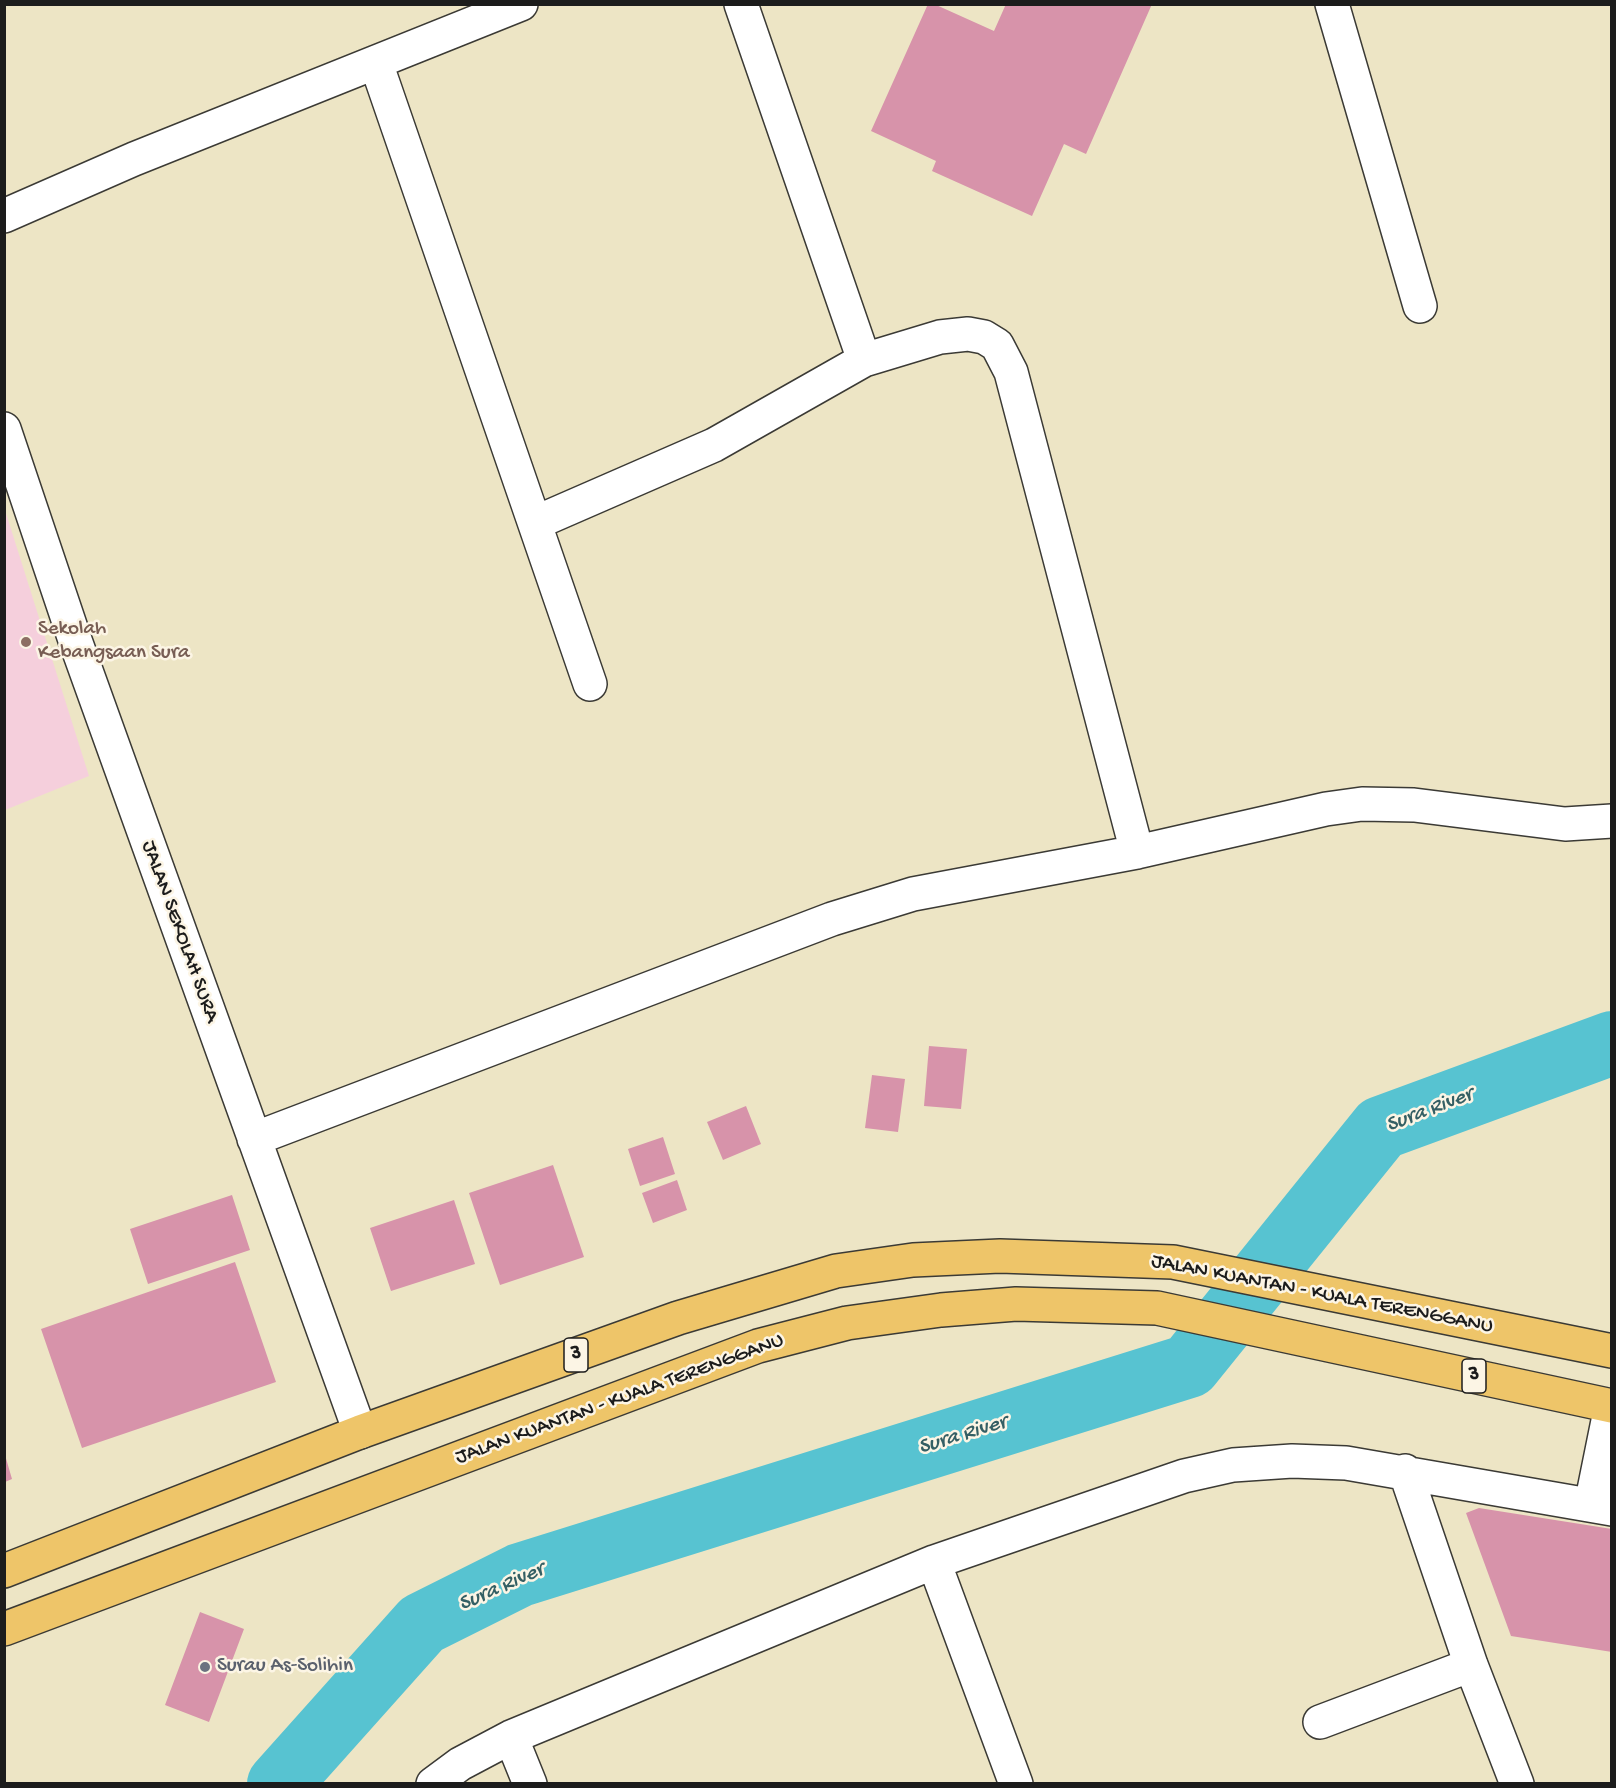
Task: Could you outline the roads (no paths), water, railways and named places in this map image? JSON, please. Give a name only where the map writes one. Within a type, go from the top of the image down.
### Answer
[{"type":"highway","name":"JALAN KUANTAN - KUALA TERENGGANU","points":[[4,1570],[360,1432],[678,1318],[836,1271],[913,1260],[1000,1256],[1173,1262],[1611,1351]]},
{"type":"highway","name":"JALAN KUANTAN - KUALA TERENGGANU","points":[[4,1629],[758,1346],[847,1323],[942,1310],[1016,1304],[1157,1308],[1611,1406]]},
{"type":"street","points":[[4,216],[134,159],[521,4]]},
{"type":"street","points":[[741,4],[864,360]]},
{"type":"street","points":[[1332,4],[1420,306]]},
{"type":"street","points":[[376,63],[590,684]]},
{"type":"street","points":[[535,523],[714,445],[864,360],[940,337],[968,334],[984,337],[997,345],[1011,372],[1137,852]]},
{"type":"street","name":"JALAN SEKOLAH SURA","points":[[4,429],[75,643],[360,1432]]},
{"type":"street","points":[[254,1139],[832,919],[913,894],[1137,852],[1326,809],[1362,804],[1414,805],[1565,824],[1611,821]]},
{"type":"street","points":[[433,1784],[460,1764],[511,1737],[934,1562],[1184,1476],[1233,1465],[1292,1461],[1346,1463],[1405,1471],[1601,1507],[1611,1406]]},
{"type":"street","points":[[1405,1471],[1472,1665],[1517,1784]]},
{"type":"street","points":[[934,1562],[1016,1784]]},
{"type":"street","points":[[1320,1722],[1472,1665]]},
{"type":"street","points":[[511,1737],[530,1784]]},
{"type":"waterway","name":"Sura River","points":[[279,1784],[422,1624],[520,1575],[1189,1366],[1381,1128],[1612,1043]]},
{"type":"place","name":"Sekolah Kebangsaan Sura","points":[[26,642]]},
{"type":"place","name":"Surau As-Solihin","points":[[205,1667]]}]
